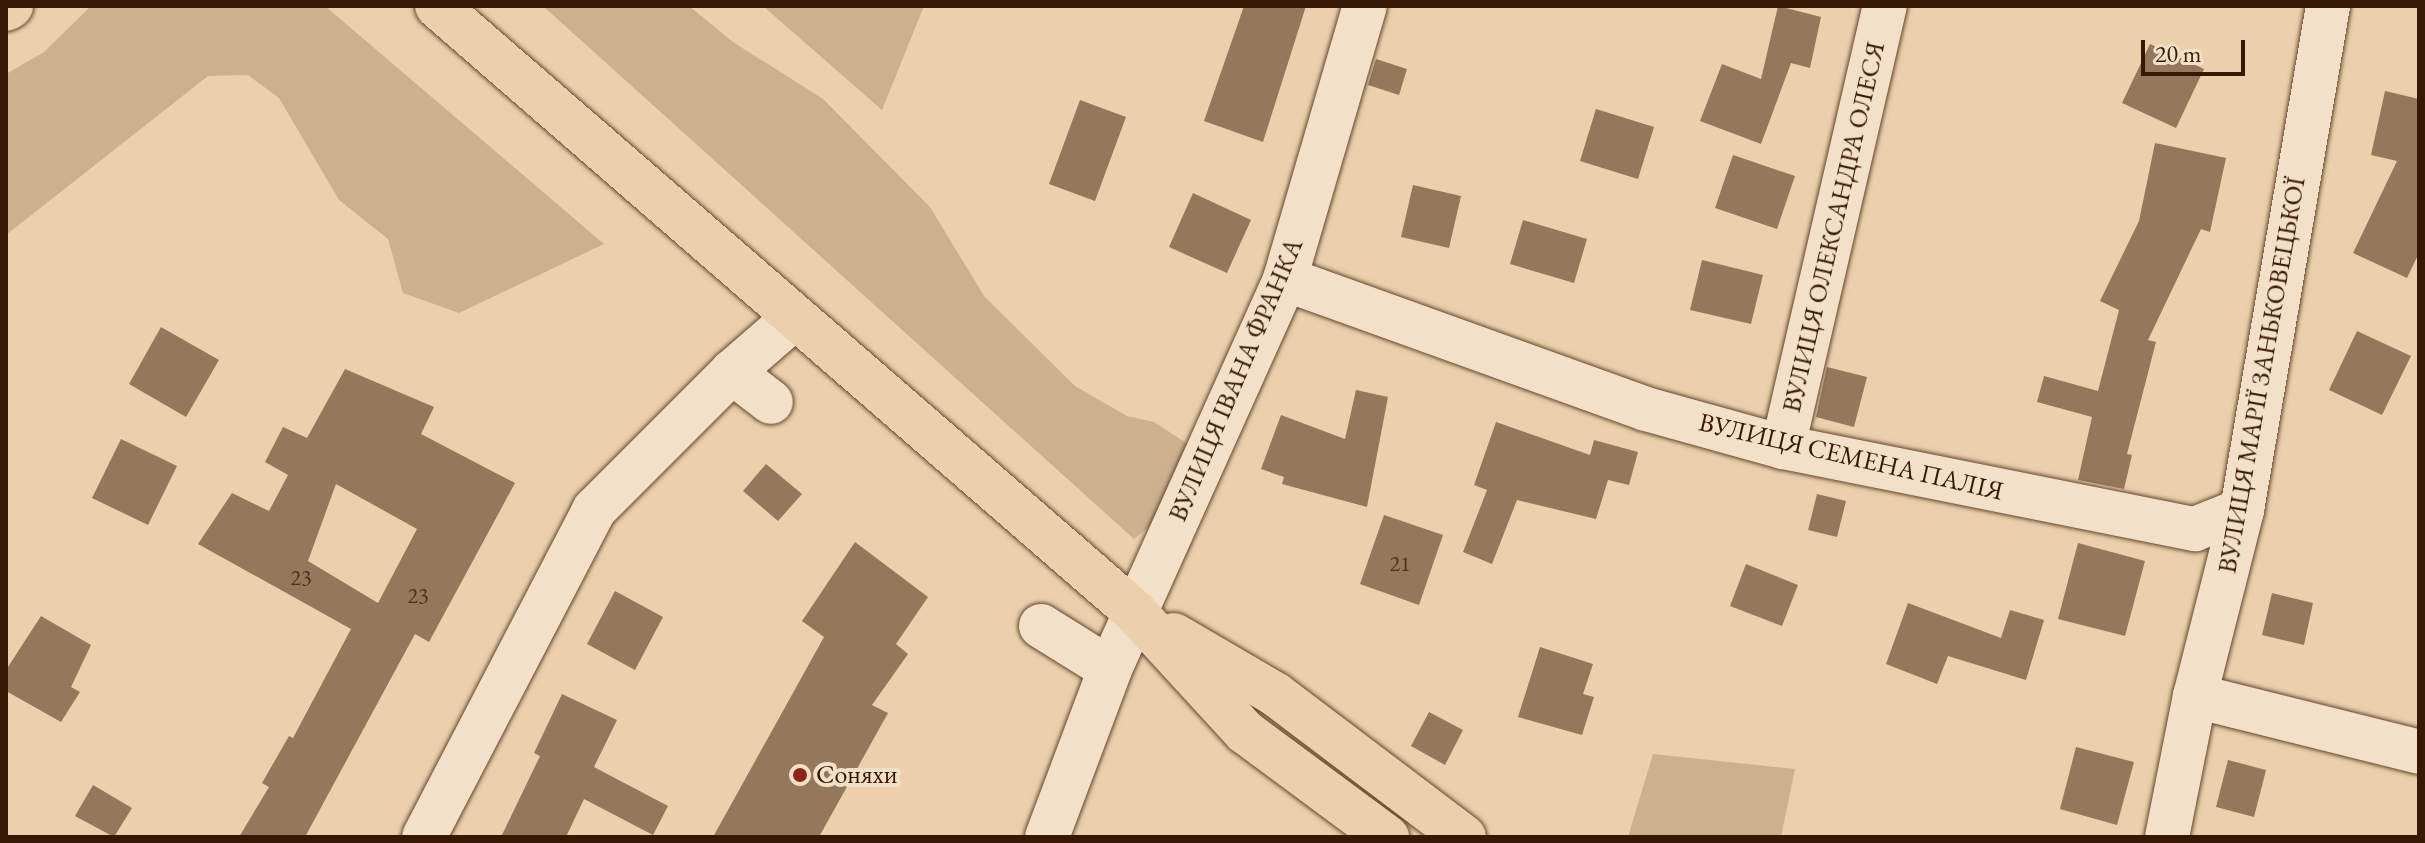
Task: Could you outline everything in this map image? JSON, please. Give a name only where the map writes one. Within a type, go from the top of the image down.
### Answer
[{"type":"highway","points":[[437,6],[793,319],[1135,612],[1245,732],[1375,833]]},
{"type":"highway","points":[[1135,612],[1275,694],[1464,837]]},
{"type":"street","name":"ВУЛИЦЯ ІВАНА ФРАНКА","points":[[1047,837],[1110,669],[1285,279],[1365,6]]},
{"type":"street","name":"ВУЛИЦЯ ОЛЕКСАНДРА ОЛЕСЯ","points":[[1783,447],[1885,6]]},
{"type":"street","name":"ВУЛИЦЯ МАРІЇ ЗАНЬКОВЕЦЬКОЇ","points":[[2167,837],[2195,696],[2242,510],[2328,6]]},
{"type":"street","name":"ВУЛИЦЯ СЕМЕНА ПАЛІЯ","points":[[1285,279],[1646,409],[1783,447],[2195,529],[2242,510]]},
{"type":"street","points":[[424,837],[594,510],[732,372],[793,319]]},
{"type":"street","points":[[732,372],[771,402]]},
{"type":"street","points":[[1041,626],[1110,669]]},
{"type":"street","points":[[2195,696],[2419,752]]},
{"type":"shaded area","points":[[91,6],[325,6],[604,244],[459,313],[403,293],[388,239],[339,200],[279,98],[248,75],[208,76],[6,235],[6,74],[44,52]]},
{"type":"shaded area","points":[[543,6],[689,6],[733,42],[823,99],[930,207],[984,296],[1075,386],[1127,416],[1154,422],[1194,448],[1199,487],[1134,539]]},
{"type":"shaded area","points":[[763,6],[924,6],[882,110]]},
{"type":"shaded area","points":[[1653,754],[1795,769],[1781,837],[1628,837]]},
{"type":"building","points":[[1244,6],[1306,6],[1263,142],[1204,121]]},
{"type":"building","points":[[1778,6],[1821,17],[1810,68],[1791,63],[1761,144],[1700,121],[1722,64],[1761,79]]},
{"type":"building","points":[[2150,44],[2204,69],[2176,128],[2122,103]]},
{"type":"building","points":[[1376,59],[1407,69],[1399,95],[1368,85]]},
{"type":"building","points":[[2385,91],[2419,99],[2419,253],[2407,278],[2353,253],[2397,161],[2371,155]]},
{"type":"building","points":[[1080,100],[1126,117],[1095,201],[1049,184]]},
{"type":"building","points":[[1596,109],[1654,127],[1638,179],[1580,161]]},
{"type":"building","points":[[2155,143],[2226,158],[2210,232],[2201,229],[2148,340],[2156,342],[2127,454],[2132,455],[2124,489],[2078,480],[2092,417],[2037,402],[2044,376],[2098,391],[2119,310],[2100,301],[2139,221]]},
{"type":"building","points":[[1733,155],[1795,176],[1777,229],[1715,208]]},
{"type":"building","points":[[1413,185],[1461,196],[1449,248],[1401,237]]},
{"type":"building","points":[[1193,193],[1251,220],[1227,273],[1169,247]]},
{"type":"building","points":[[1523,220],[1587,239],[1574,283],[1510,264]]},
{"type":"building","points":[[1702,260],[1763,275],[1751,324],[1690,310]]},
{"type":"building","points":[[161,327],[219,360],[186,417],[129,384]]},
{"type":"building","points":[[2357,331],[2411,356],[2382,415],[2329,390]]},
{"type":"building","points":[[1827,367],[1867,377],[1854,427],[1816,417]]},
{"type":"building","points":[[345,369],[434,407],[421,434],[515,483],[429,642],[415,634],[305,837],[239,837],[269,787],[262,783],[289,736],[293,738],[351,629],[198,544],[232,493],[269,511],[288,475],[265,462],[283,427],[307,438]],"holes":[[[336,484],[417,529],[378,603],[308,561]]]},
{"type":"building","points":[[1356,390],[1388,397],[1367,507],[1282,484],[1284,477],[1261,469],[1281,415],[1345,439]]},
{"type":"building","points":[[1496,422],[1590,455],[1594,440],[1638,452],[1629,485],[1608,480],[1596,519],[1517,500],[1492,564],[1463,552],[1487,490],[1474,485]]},
{"type":"building","points":[[121,439],[177,466],[148,525],[92,498]]},
{"type":"building","points":[[766,464],[802,494],[778,521],[743,491]]},
{"type":"building","points":[[1817,494],[1846,501],[1837,537],[1808,530]]},
{"type":"building","points":[[1384,515],[1443,535],[1419,605],[1360,584]]},
{"type":"building","points":[[855,542],[928,597],[896,644],[908,654],[872,705],[888,713],[819,837],[713,837],[824,637],[802,621]]},
{"type":"building","points":[[2078,543],[2145,561],[2125,636],[2058,619]]},
{"type":"building","points":[[1746,564],[1798,585],[1782,626],[1730,606]]},
{"type":"building","points":[[615,591],[663,617],[635,670],[587,644]]},
{"type":"building","points":[[2272,593],[2313,603],[2304,645],[2262,635]]},
{"type":"building","points":[[1908,603],[2001,638],[2010,610],[2044,620],[2026,680],[1948,656],[1937,684],[1886,664]]},
{"type":"building","points":[[41,616],[91,645],[71,687],[80,692],[61,722],[6,691],[6,670]]},
{"type":"building","points":[[1540,647],[1593,664],[1583,694],[1594,697],[1582,735],[1518,717]]},
{"type":"building","points":[[562,694],[617,720],[594,767],[668,806],[653,835],[584,799],[566,837],[501,837],[540,756],[534,753]]},
{"type":"building","points":[[1429,712],[1463,730],[1445,765],[1411,746]]},
{"type":"building","points":[[2076,747],[2134,762],[2117,825],[2060,809]]},
{"type":"building","points":[[2228,760],[2266,770],[2254,817],[2216,807]]},
{"type":"building","points":[[93,785],[132,808],[114,837],[75,816]]},
{"type":"place","name":"Соняхи","points":[[800,775]]}]
